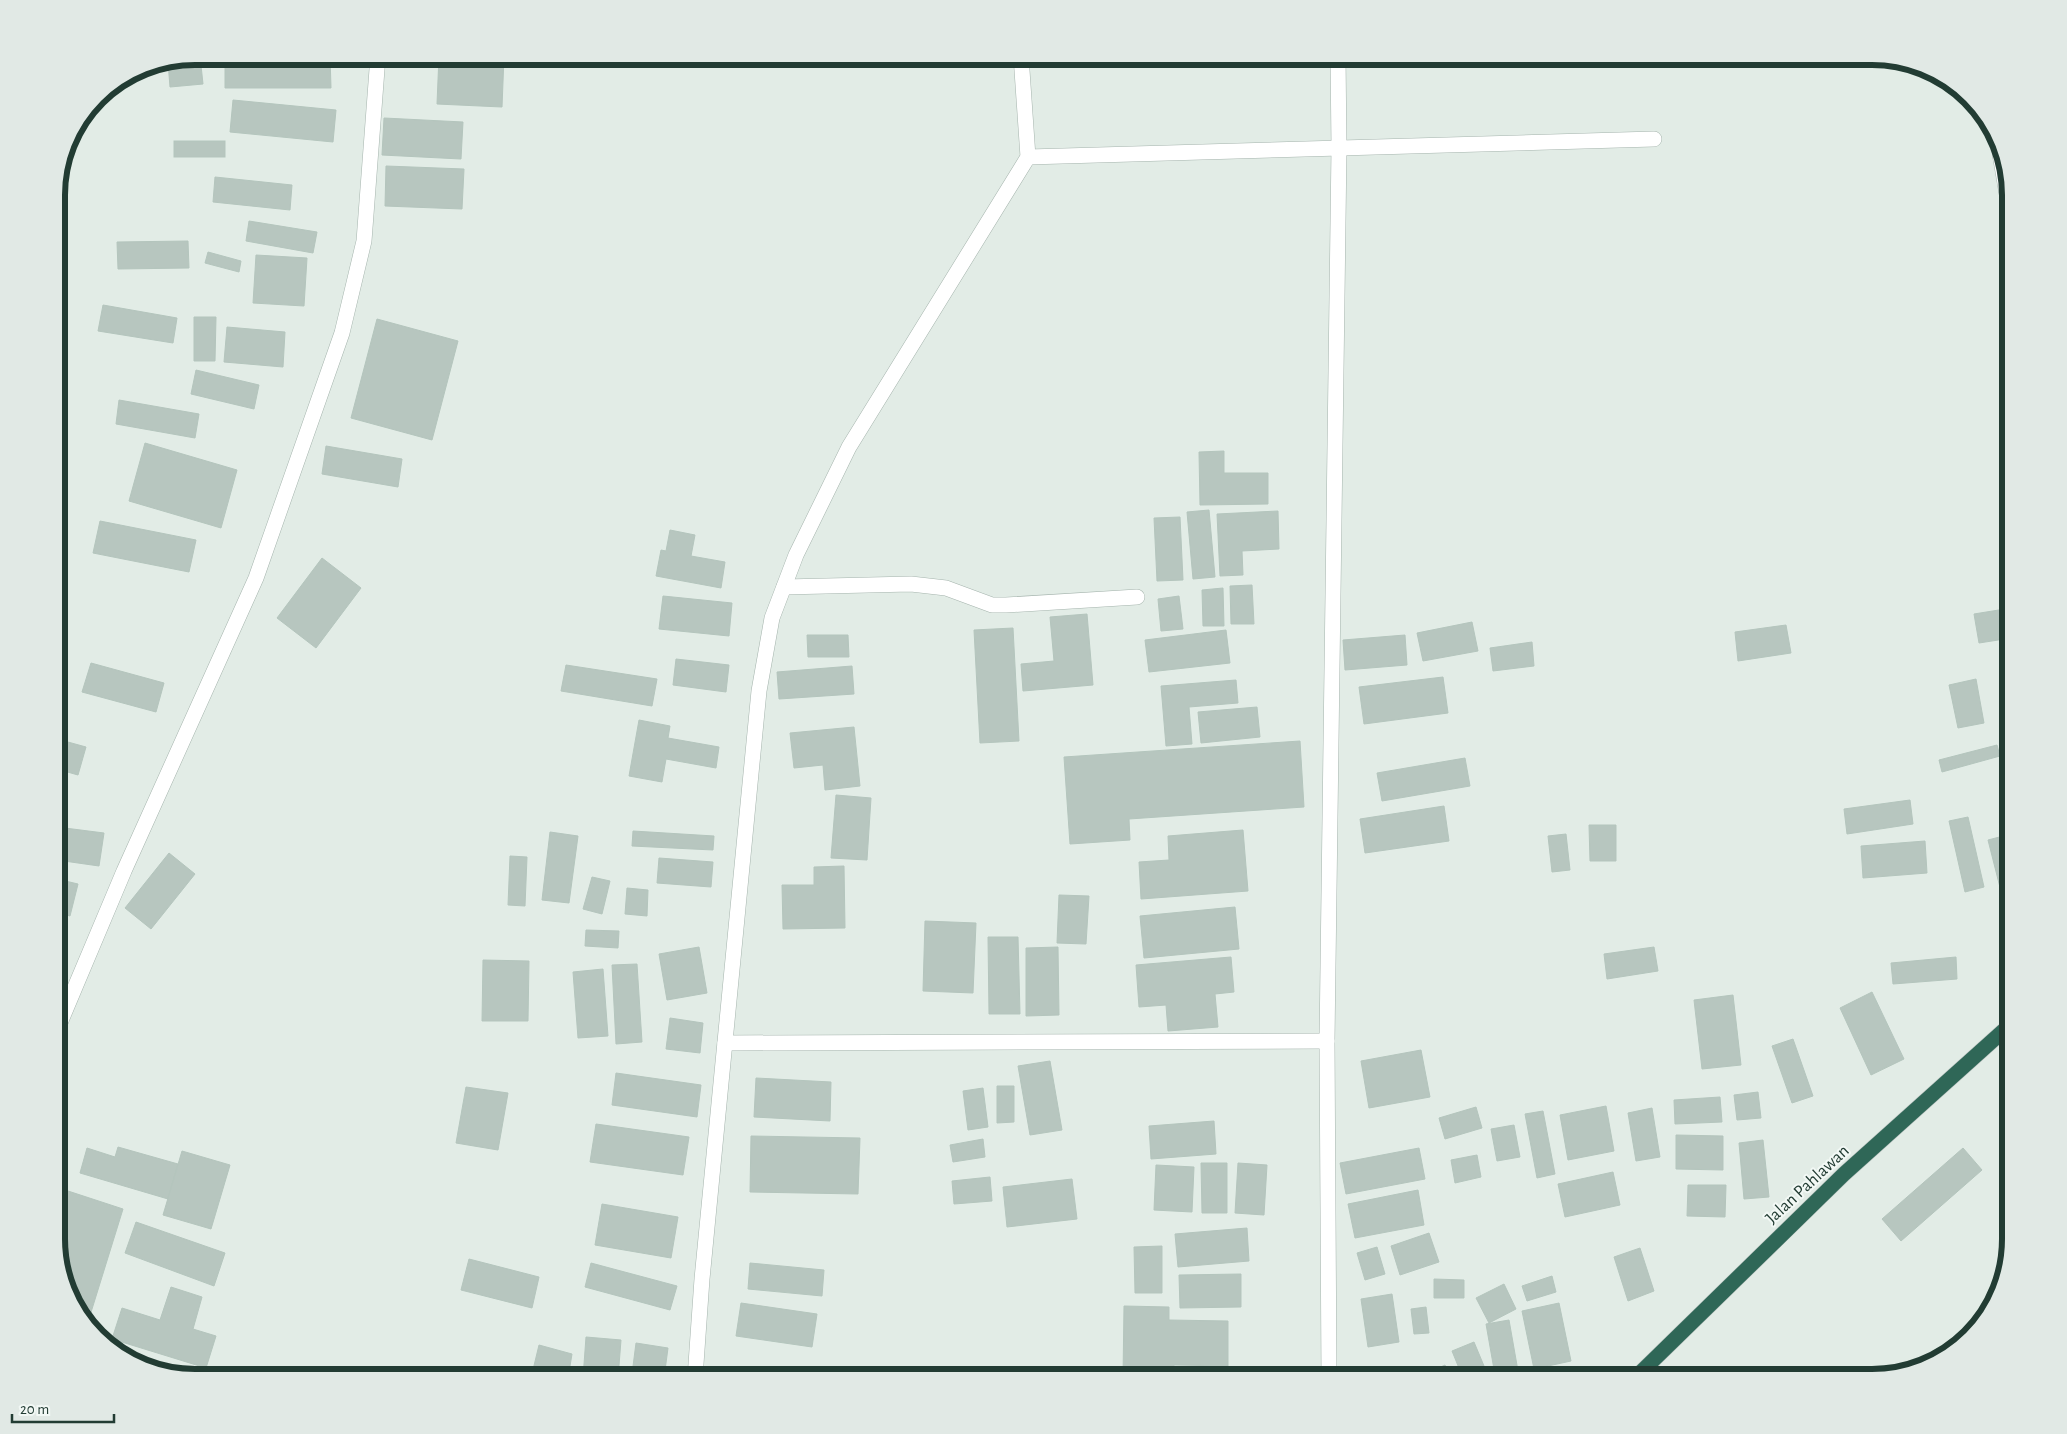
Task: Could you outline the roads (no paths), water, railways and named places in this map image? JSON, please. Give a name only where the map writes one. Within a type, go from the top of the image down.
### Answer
[{"type":"highway","name":"Jalan Pahlawan","points":[[1643,1369],[1844,1174],[2002,1032]]},
{"type":"street","points":[[65,1009],[124,871],[256,578],[342,333],[364,241],[377,65]]},
{"type":"street","points":[[696,1369],[759,691],[772,618],[796,555],[849,447],[1028,157],[1022,65]]},
{"type":"street","points":[[1329,1369],[1327,1042],[1339,148],[1338,65]]},
{"type":"street","points":[[1028,157],[1654,139]]},
{"type":"street","points":[[784,587],[911,584],[946,588],[992,604],[1006,606],[1137,597]]},
{"type":"street","points":[[725,1043],[1327,1042]]}]
